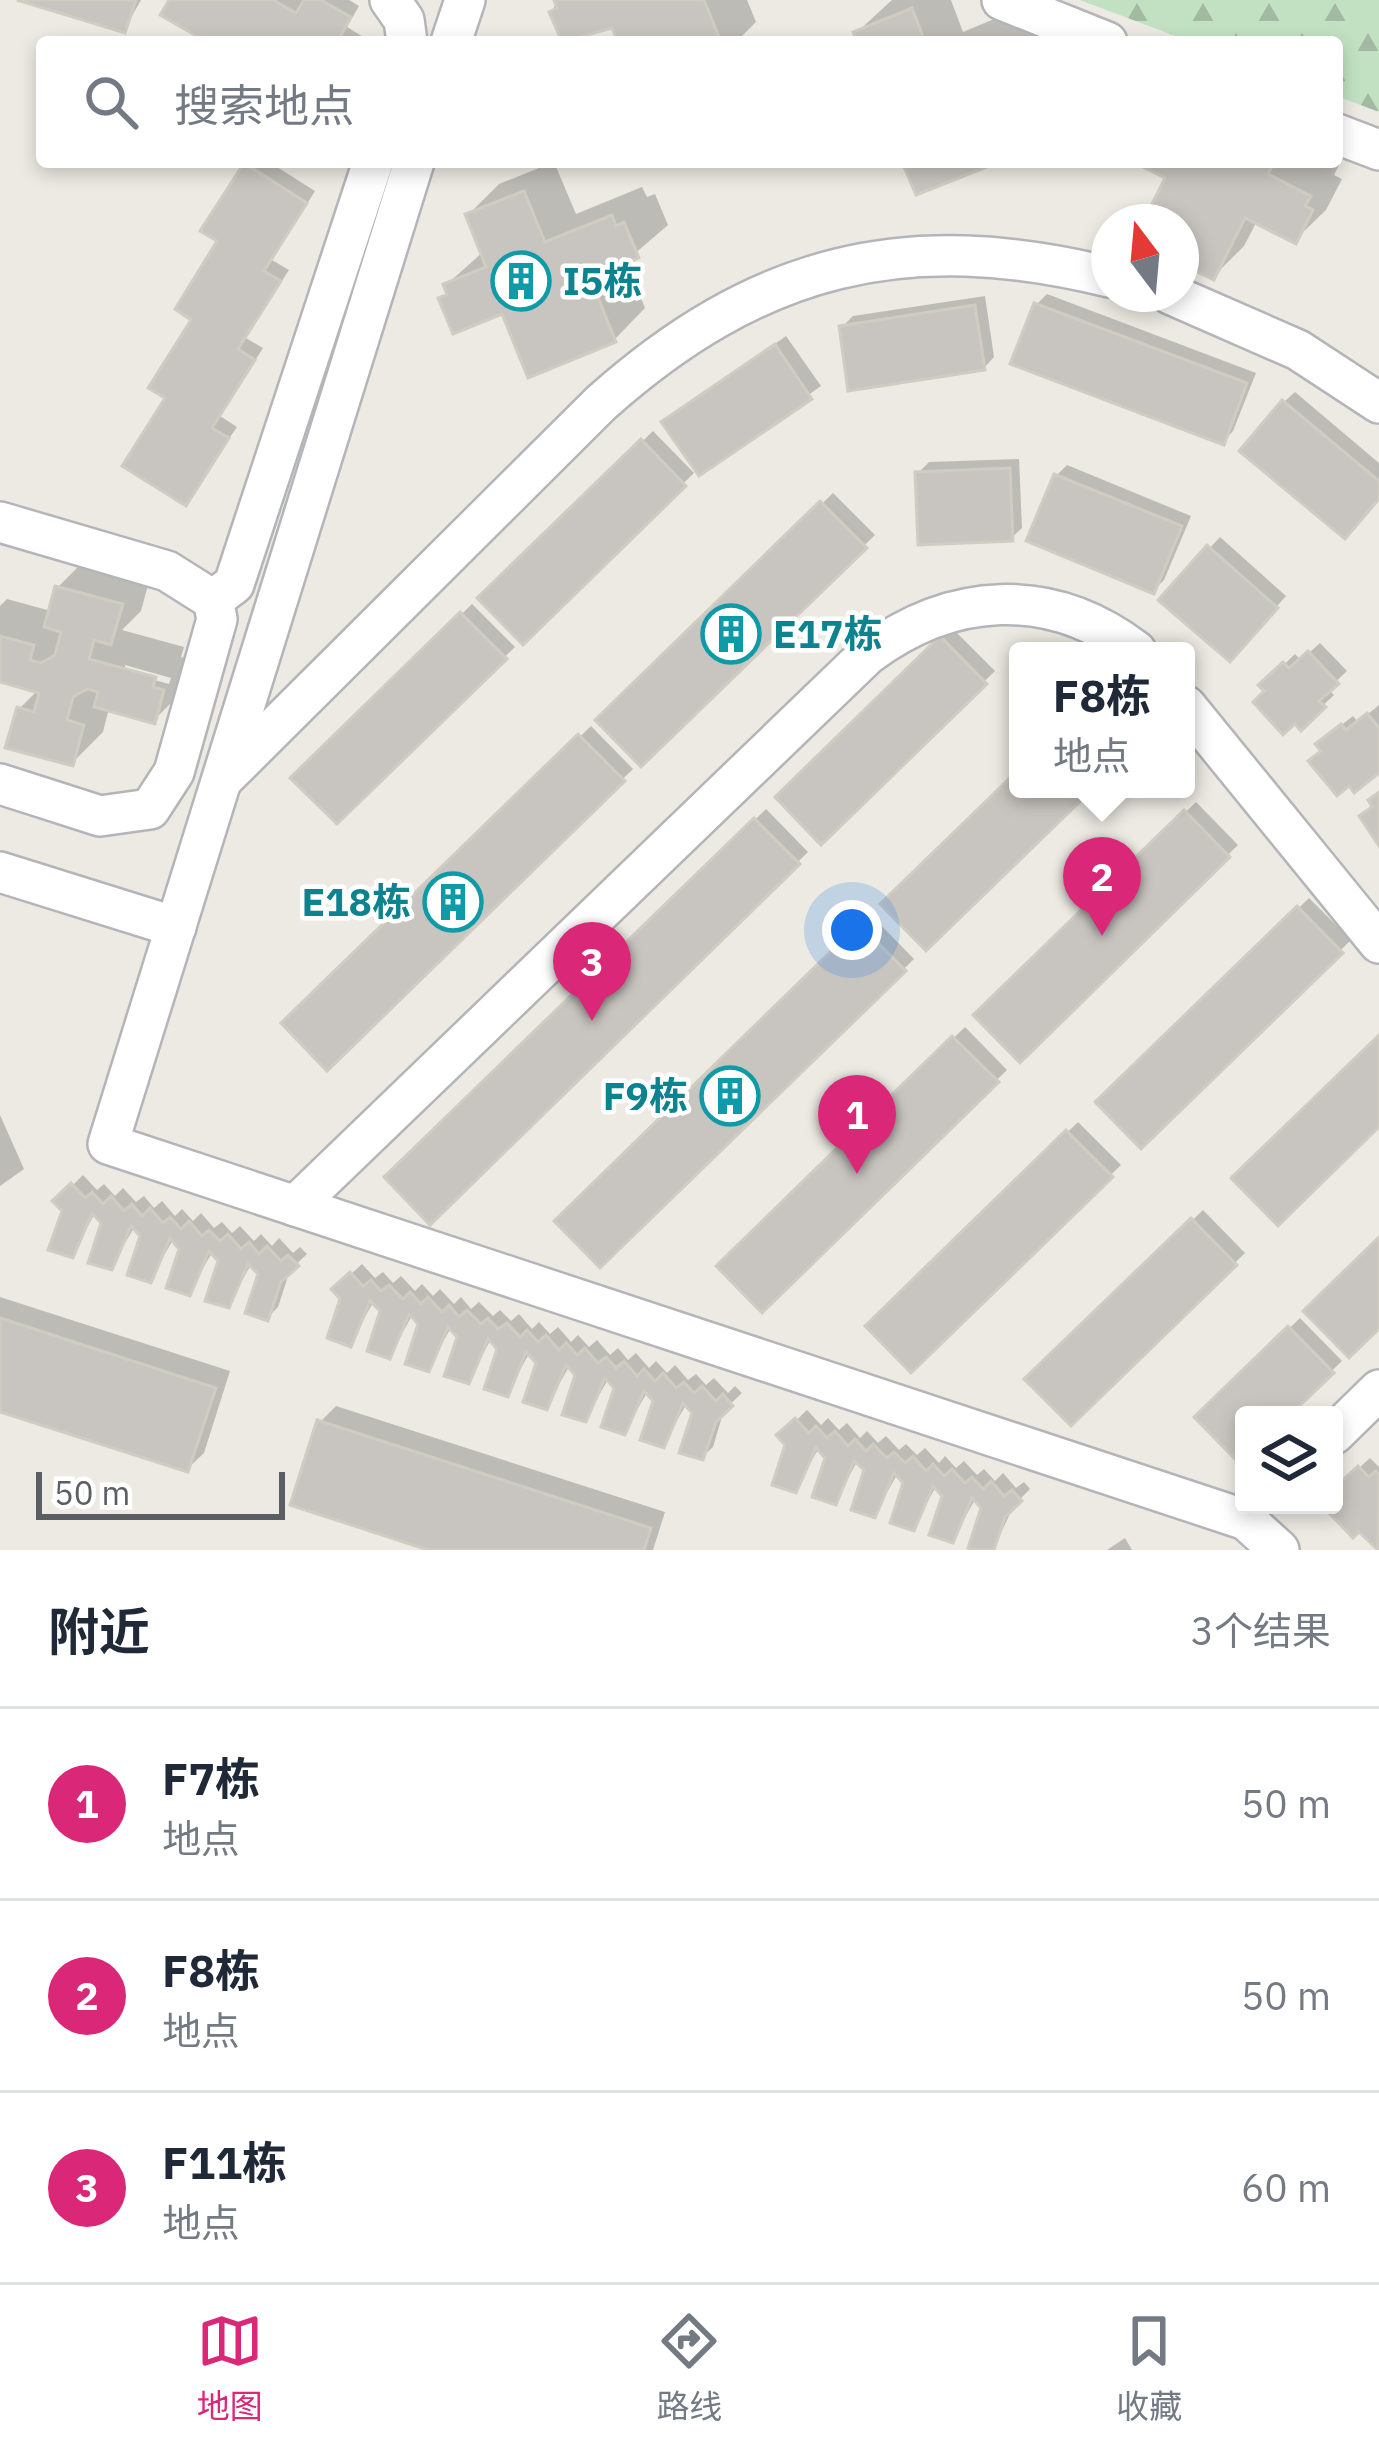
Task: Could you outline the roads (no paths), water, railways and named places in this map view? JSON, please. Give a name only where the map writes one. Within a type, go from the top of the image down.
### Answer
[{"type":"lane","points":[[390,0],[404,20],[406,36]]},
{"type":"lane","points":[[454,36],[465,0]]},
{"type":"lane","points":[[1001,0],[1092,36]]},
{"type":"lane","points":[[1343,136],[1379,150]]},
{"type":"lane","points":[[213,600],[234,584],[371,168]]},
{"type":"lane","points":[[412,168],[108,1144],[1235,1507]]},
{"type":"lane","points":[[221,782],[602,403],[660,350],[727,308],[800,278],[876,259],[955,254],[1091,274]]},
{"type":"lane","points":[[1199,306],[1265,333],[1379,403]]},
{"type":"lane","points":[[0,522],[167,571],[213,600],[217,620],[174,772],[150,808],[100,816],[0,784]]},
{"type":"lane","points":[[295,1206],[867,655],[897,632],[950,610],[1007,602],[1081,617],[1121,642]]},
{"type":"lane","points":[[1195,717],[1379,943]]},
{"type":"lane","points":[[0,872],[176,927]]},
{"type":"lane","points":[[1343,1425],[1379,1390]]},
{"type":"lane","points":[[1254,1514],[1280,1550]]},
{"type":"place","name":"I5栋","points":[[521,281]]},
{"type":"place","name":"E17栋","points":[[731,634]]},
{"type":"place","name":"E18栋","points":[[453,902]]},
{"type":"place","name":"F8栋","points":[[1102,936]]},
{"type":"place","name":"F11栋","points":[[592,1021]]},
{"type":"place","name":"F9栋","points":[[730,1096]]},
{"type":"place","name":"F7栋","points":[[857,1174]]}]
